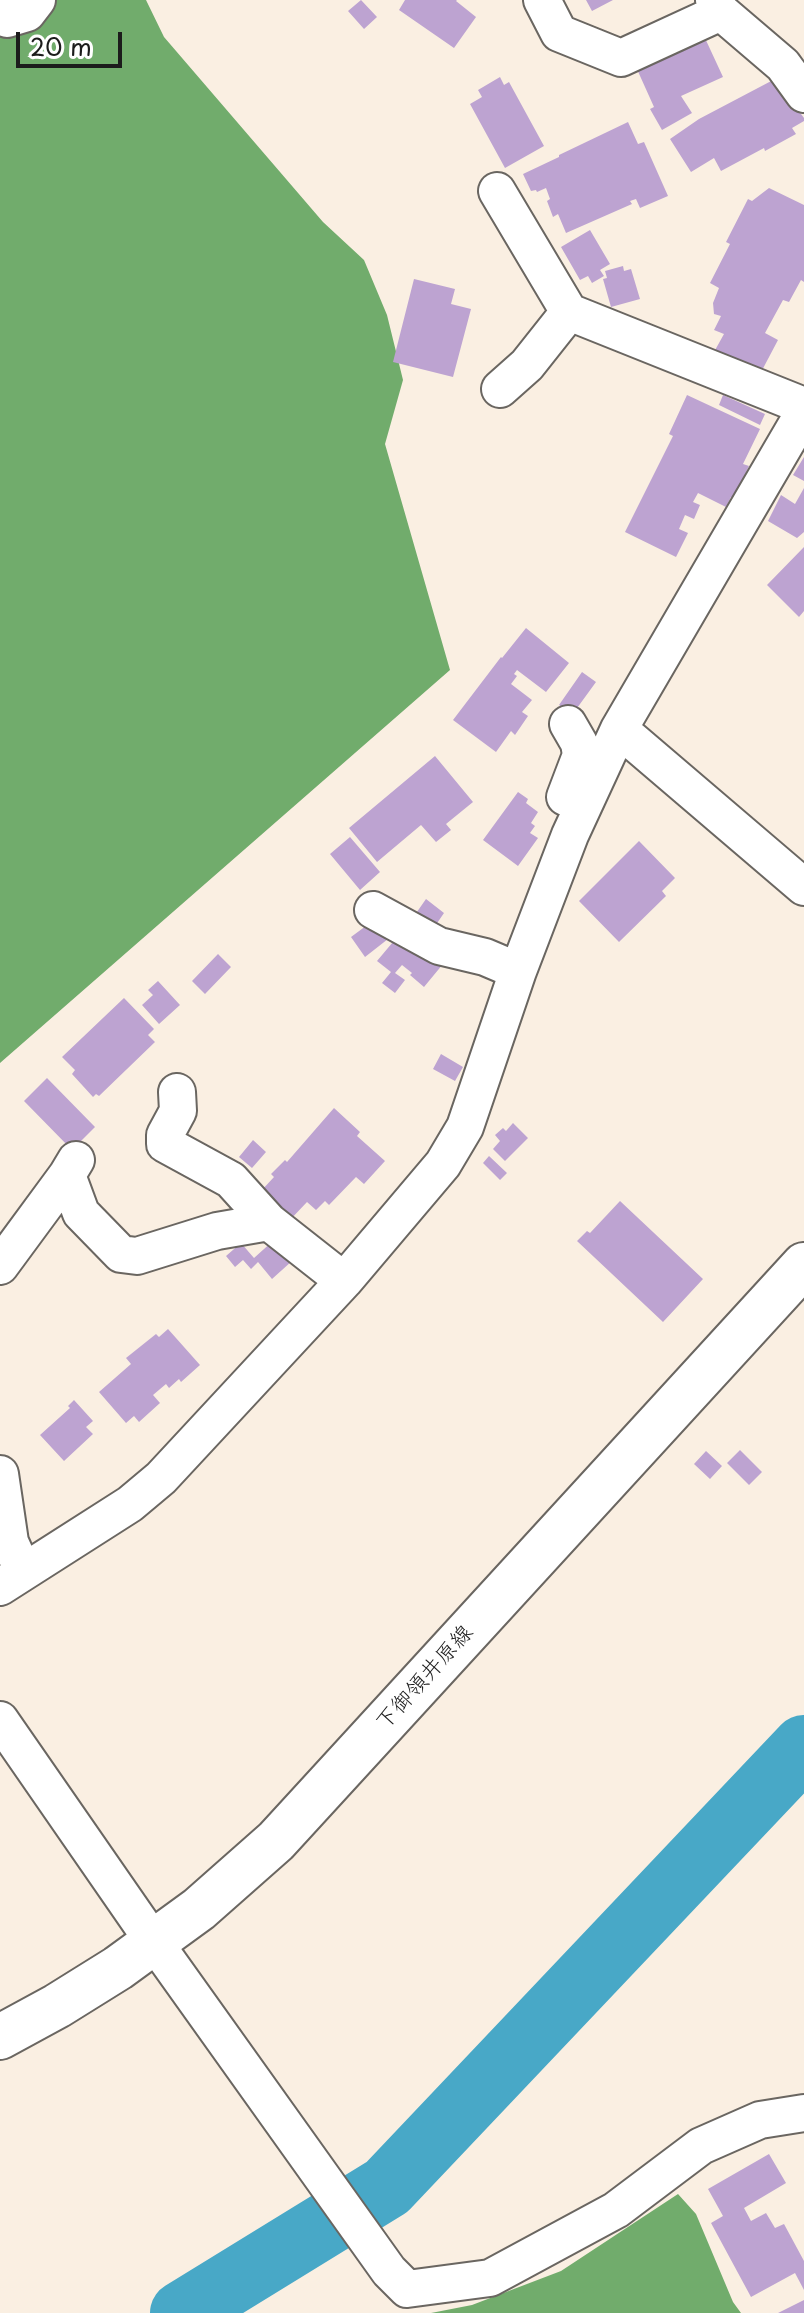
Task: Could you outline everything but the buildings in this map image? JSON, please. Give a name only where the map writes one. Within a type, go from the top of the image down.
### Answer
[{"type":"main road","name":"下御領井原線","points":[[0,2037],[118,1968],[199,1909],[276,1841],[804,1265]]},
{"type":"street","points":[[0,16],[7,19],[27,13],[37,0]]},
{"type":"street","points":[[542,0],[559,33],[621,58],[718,6],[797,67]]},
{"type":"street","points":[[497,191],[569,312],[804,406]]},
{"type":"street","points":[[500,389],[527,365],[569,312]]},
{"type":"street","points":[[0,1474],[12,1579],[130,1504],[161,1478],[344,1281],[443,1164],[465,1127],[518,971],[570,835],[619,729],[804,412]]},
{"type":"street","points":[[568,724],[579,743],[581,755],[558,822],[570,835]]},
{"type":"street","points":[[619,729],[804,887]]},
{"type":"street","points":[[373,910],[439,946],[485,957],[518,971]]},
{"type":"street","points":[[177,1092],[178,1111],[165,1135],[165,1144],[231,1180],[269,1222],[344,1281]]},
{"type":"street","points":[[0,1266],[72,1167],[81,1213],[121,1254],[137,1256],[217,1231],[269,1222]]},
{"type":"street","points":[[0,1720],[153,1941],[389,2271],[407,2289],[490,2278],[616,2210],[701,2146],[760,2120],[804,2113]]},
{"type":"green space","points":[[0,0],[146,0],[164,37],[323,222],[364,260],[387,315],[403,380],[385,444],[450,670],[0,1063]]},
{"type":"green space","points":[[678,2194],[696,2214],[733,2302],[741,2313],[431,2313],[472,2305],[561,2271]]},
{"type":"waterway","points":[[182,2313],[387,2187],[804,1747]]}]
